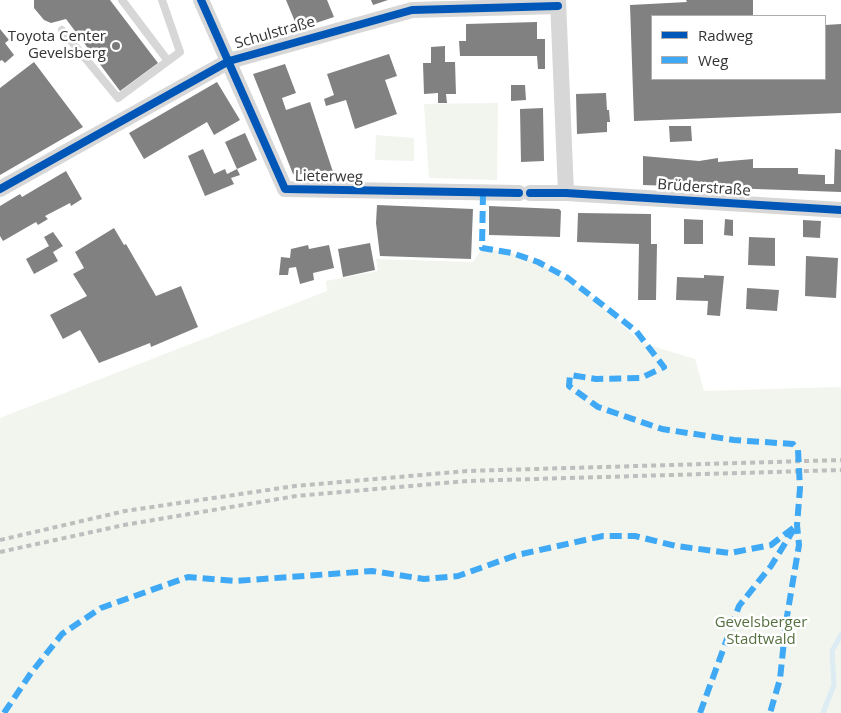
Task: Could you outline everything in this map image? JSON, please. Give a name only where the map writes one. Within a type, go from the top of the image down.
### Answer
[{"type":"street","name":"Lieterweg","points":[[201,0],[285,189],[566,193]]},
{"type":"street","name":"Schulstraße","points":[[0,189],[229,61],[412,10],[558,3]]},
{"type":"street","points":[[558,3],[566,193]]},
{"type":"street","name":"Brüderstraße","points":[[566,193],[841,210]]},
{"type":"lane","points":[[122,0],[168,61]]},
{"type":"lane","points":[[62,30],[118,98],[180,52],[161,0]]},
{"type":"green space","points":[[498,103],[497,180],[429,178],[424,104]]},
{"type":"green space","points":[[376,135],[414,138],[414,161],[375,160]]},
{"type":"green space","name":"Gevelsberger Stadtwald","points":[[482,248],[512,253],[538,262],[585,291],[642,343],[695,359],[704,391],[841,387],[841,713],[0,713],[0,418],[327,291],[326,281],[378,271],[376,259],[473,262]]},
{"type":"building","name":"Toyota Center Gevelsberg","points":[[34,0],[110,0],[158,63],[120,91],[66,19],[51,23],[44,20],[34,8]]},
{"type":"building","points":[[286,0],[327,0],[334,17],[298,29]]},
{"type":"building","points":[[371,0],[388,0],[373,5]]},
{"type":"building","points":[[686,0],[753,0],[753,15],[651,15],[651,80],[826,80],[826,25],[841,24],[841,113],[634,121],[630,5],[687,2]]},
{"type":"building","points":[[537,22],[537,39],[545,39],[545,69],[538,69],[537,56],[460,56],[459,41],[466,41],[466,24]]},
{"type":"building","points":[[0,29],[9,40],[5,43],[14,55],[5,63],[2,60],[0,61]]},
{"type":"building","points":[[445,46],[445,62],[455,62],[456,94],[446,94],[447,103],[438,103],[438,93],[424,94],[423,63],[431,63],[431,47]]},
{"type":"building","points":[[389,54],[397,76],[385,80],[397,114],[355,129],[346,100],[326,106],[324,99],[334,95],[327,74]]},
{"type":"building","points":[[34,62],[83,127],[0,175],[0,88]]},
{"type":"building","points":[[285,64],[296,93],[282,98],[286,110],[310,102],[334,175],[293,174],[253,74]]},
{"type":"building","points":[[217,82],[240,120],[214,135],[207,122],[144,159],[129,133]]},
{"type":"building","points":[[511,85],[525,85],[526,100],[511,101]]},
{"type":"building","points":[[606,93],[610,122],[607,122],[607,132],[577,134],[576,94]]},
{"type":"building","points":[[543,108],[544,161],[521,162],[520,109]]},
{"type":"building","points":[[669,126],[691,126],[692,141],[670,142]]},
{"type":"building","points":[[245,133],[257,160],[237,169],[225,142]]},
{"type":"building","points":[[203,149],[214,174],[225,169],[227,174],[237,169],[240,175],[231,178],[234,184],[205,196],[188,156]]},
{"type":"building","points":[[835,149],[841,150],[841,192],[643,185],[643,156],[699,161],[718,158],[718,162],[753,159],[753,168],[798,168],[798,174],[825,175],[825,184],[834,184]]},
{"type":"building","points":[[66,171],[82,199],[71,206],[70,203],[45,216],[48,219],[38,225],[36,222],[3,241],[0,236],[0,206],[20,194],[22,197]]},
{"type":"building","points":[[377,205],[473,209],[471,259],[380,256],[376,223]]},
{"type":"building","points":[[489,206],[559,209],[561,211],[560,237],[489,235]]},
{"type":"building","points":[[578,213],[651,214],[651,244],[657,244],[656,300],[638,300],[639,244],[577,242]]},
{"type":"building","points":[[684,219],[703,220],[703,244],[684,244]]},
{"type":"building","points":[[725,219],[733,220],[733,236],[724,235]]},
{"type":"building","points":[[803,220],[821,221],[820,238],[803,237]]},
{"type":"building","points":[[114,228],[124,245],[126,244],[156,296],[181,286],[198,327],[151,347],[150,343],[99,363],[80,330],[63,339],[50,315],[87,296],[73,274],[84,268],[75,252]]},
{"type":"building","points":[[53,232],[63,246],[53,252],[58,261],[34,274],[26,259],[49,246],[44,237]]},
{"type":"building","points":[[749,237],[775,238],[775,266],[748,265]]},
{"type":"building","points":[[370,243],[375,270],[343,277],[338,249]]},
{"type":"building","points":[[308,245],[309,249],[329,245],[334,268],[313,273],[314,280],[300,284],[296,267],[289,268],[288,275],[279,275],[281,257],[290,258],[291,249]]},
{"type":"building","points":[[806,256],[838,258],[836,298],[805,296]]},
{"type":"building","points":[[704,275],[724,276],[720,316],[707,315],[708,301],[676,300],[677,277],[704,278]]},
{"type":"building","points":[[747,288],[779,290],[777,311],[746,309]]},
{"type":"waterway","points":[[823,713],[834,685],[832,651],[841,635]]},
{"type":"railway","points":[[0,540],[125,511],[295,486],[467,471],[841,460]]},
{"type":"railway","points":[[0,552],[124,525],[296,496],[467,481],[841,470]]},
{"type":"marked path","points":[[483,193],[482,248],[512,253],[538,262],[568,278],[636,331],[664,367],[641,378],[596,379],[570,375],[569,386],[598,407],[662,429],[734,440],[793,444],[798,450],[800,488],[797,525],[799,545],[786,622],[780,679],[770,713]]},
{"type":"marked path","points":[[4,713],[31,673],[62,634],[101,608],[188,577],[235,581],[372,571],[424,579],[458,576],[517,555],[603,536],[635,536],[676,546],[730,553],[771,545],[797,525]]},
{"type":"marked path","points":[[700,713],[739,606],[771,566],[794,529]]},
{"type":"cycle path","points":[[201,0],[285,189],[519,193]]},
{"type":"cycle path","points":[[0,189],[229,61],[412,10],[558,6]]},
{"type":"cycle path","points":[[530,193],[566,193],[841,210]]},
{"type":"place","name":"Toyota Center Gevelsberg","points":[[116,46]]}]
